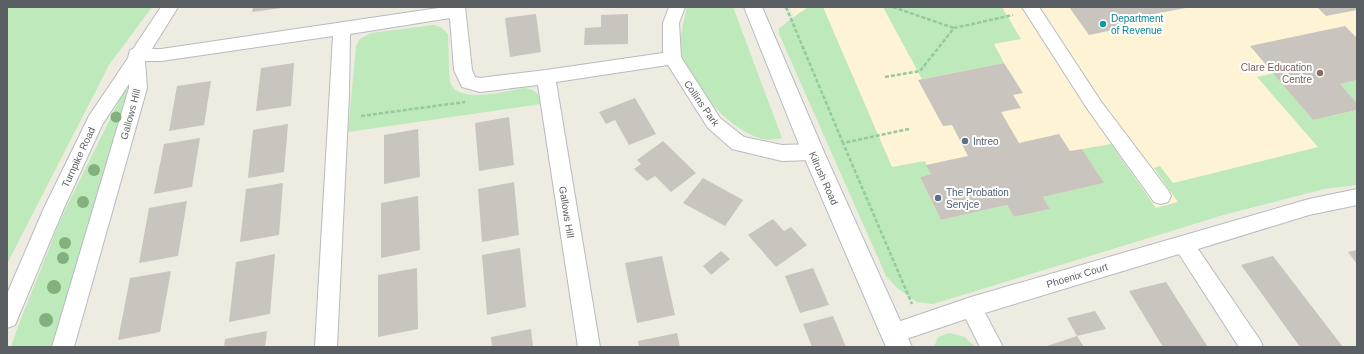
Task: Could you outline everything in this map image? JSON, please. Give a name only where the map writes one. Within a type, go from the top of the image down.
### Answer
[{"type":"main road","name":"Kilrush Road","points":[[756,8],[813,152],[896,340]]},
{"type":"street","name":"Turnpike Road","points":[[7,318],[54,208],[94,121],[136,55],[170,7]]},
{"type":"street","points":[[136,55],[161,55],[342,29],[458,9],[463,70],[468,82],[480,85],[546,77],[672,58],[671,23],[677,7]]},
{"type":"street","points":[[1032,9],[1094,105],[1161,196]]},
{"type":"street","points":[[326,347],[342,29]]},
{"type":"street","name":"Gallows Hill","points":[[64,347],[138,88],[136,55]]},
{"type":"street","name":"Collins Park","points":[[672,58],[714,123],[739,144],[782,153],[813,152]]},
{"type":"street","name":"Gallows Hill","points":[[546,77],[589,347]]},
{"type":"street","name":"Phoenix Court","points":[[896,340],[921,324],[971,307],[1309,207],[1357,197]]},
{"type":"street","points":[[1183,244],[1252,347]]},
{"type":"street","points":[[971,307],[992,347]]},
{"type":"path","points":[[786,7],[921,324]]},
{"type":"path","points":[[892,7],[954,28],[1032,9]]},
{"type":"path","points":[[885,77],[920,71],[954,28]]},
{"type":"path","points":[[338,119],[471,101]]},
{"type":"path","points":[[843,143],[909,129]]},
{"type":"shaded area","points":[[790,7],[1357,7],[1357,155],[904,273]]},
{"type":"green space","points":[[7,7],[152,7],[109,65],[7,264]]},
{"type":"green space","points":[[687,7],[733,7],[782,138],[765,140],[745,132],[725,117],[699,87],[681,54],[681,35]]},
{"type":"green space","points":[[810,7],[823,7],[892,167],[925,161],[931,174],[920,177],[941,220],[1007,205],[1014,217],[1050,209],[1043,197],[1103,183],[1082,149],[1111,144],[1156,208],[1178,202],[1154,168],[1160,166],[1173,183],[1318,147],[1257,77],[1274,73],[1313,120],[1357,110],[1357,185],[1324,189],[1227,214],[933,304],[917,302],[897,288],[886,276],[779,34],[779,29],[781,27],[799,13]]},
{"type":"green space","points":[[883,7],[1002,7],[1021,39],[994,44],[1004,63],[922,79]]},
{"type":"green space","points":[[433,25],[441,27],[448,34],[450,80],[451,84],[456,90],[473,95],[484,95],[524,88],[536,92],[541,104],[348,132],[356,46],[360,39],[371,33]]},
{"type":"green space","points":[[1357,80],[1357,103],[1340,84]]},
{"type":"green space","points":[[129,90],[53,347],[11,347],[62,216],[124,91]]},
{"type":"green space","points":[[949,333],[965,337],[975,347],[934,347],[938,337]]},
{"type":"building","points":[[253,7],[281,7],[282,8],[252,12]]},
{"type":"building","name":"Department of Revenue","points":[[1069,7],[1186,8],[1122,20],[1128,27],[1089,35]]},
{"type":"building","points":[[1317,7],[1356,7],[1357,10],[1326,16]]},
{"type":"building","points":[[536,14],[541,52],[510,57],[505,18]]},
{"type":"building","points":[[628,14],[628,44],[584,45],[585,28],[601,27],[601,15]]},
{"type":"building","points":[[1345,26],[1357,38],[1357,80],[1340,84],[1357,103],[1357,110],[1313,120],[1250,46]]},
{"type":"building","points":[[294,63],[291,106],[256,111],[261,68]]},
{"type":"building","points":[[1004,63],[1023,93],[1013,95],[1021,108],[1001,112],[1019,143],[1059,134],[1070,151],[1082,149],[1104,183],[1043,197],[1050,209],[1014,217],[1007,205],[941,220],[920,177],[931,174],[926,165],[968,156],[952,125],[943,126],[918,80]]},
{"type":"building","points":[[211,81],[204,125],[169,131],[177,86]]},
{"type":"building","points":[[635,98],[656,134],[629,145],[615,120],[606,124],[599,112]]},
{"type":"building","points":[[509,117],[514,165],[479,171],[475,123]]},
{"type":"building","points":[[288,124],[284,172],[248,178],[253,130]]},
{"type":"building","points":[[418,129],[420,177],[384,184],[384,135]]},
{"type":"building","points":[[200,138],[192,187],[154,194],[164,144]]},
{"type":"building","points":[[663,141],[696,173],[671,192],[655,176],[647,181],[634,169],[641,164],[637,160]]},
{"type":"building","points":[[703,178],[743,200],[725,226],[683,203]]},
{"type":"building","points":[[514,182],[519,235],[482,242],[478,189]]},
{"type":"building","points":[[283,183],[279,235],[240,242],[246,189]]},
{"type":"building","points":[[418,196],[420,250],[381,258],[381,203]]},
{"type":"building","points":[[187,201],[178,256],[139,263],[149,208]]},
{"type":"building","points":[[773,219],[784,231],[791,227],[807,245],[776,267],[748,235]]},
{"type":"building","points":[[520,248],[526,307],[487,315],[482,255]]},
{"type":"building","points":[[1357,250],[1357,264],[1348,252]]},
{"type":"building","points":[[721,251],[730,259],[711,275],[703,266]]},
{"type":"building","points":[[275,254],[270,314],[229,322],[236,262]]},
{"type":"building","points":[[662,256],[675,315],[637,323],[625,263]]},
{"type":"building","points":[[1273,256],[1343,347],[1300,347],[1241,265]]},
{"type":"building","points":[[417,268],[418,329],[378,337],[378,275]]},
{"type":"building","points":[[813,268],[829,305],[800,313],[785,276]]},
{"type":"building","points":[[171,271],[160,332],[118,340],[130,278]]},
{"type":"building","points":[[1166,282],[1208,347],[1163,347],[1129,291]]},
{"type":"building","points":[[1095,311],[1106,329],[1077,336],[1067,318]]},
{"type":"building","points":[[833,316],[846,347],[812,347],[803,324]]},
{"type":"building","points":[[531,329],[533,347],[492,347],[491,337]]},
{"type":"building","points":[[267,331],[265,347],[224,347],[225,339]]},
{"type":"building","points":[[677,333],[680,347],[639,347],[638,341]]},
{"type":"building","points":[[1077,336],[1084,347],[1044,347]]},
{"type":"place","name":"Department of Revenue","points":[[1103,24]]},
{"type":"place","name":"Clare Education Centre","points":[[1320,73]]},
{"type":"place","name":"Intreo","points":[[965,141]]},
{"type":"place","name":"The Probation Servjce","points":[[938,198]]}]
